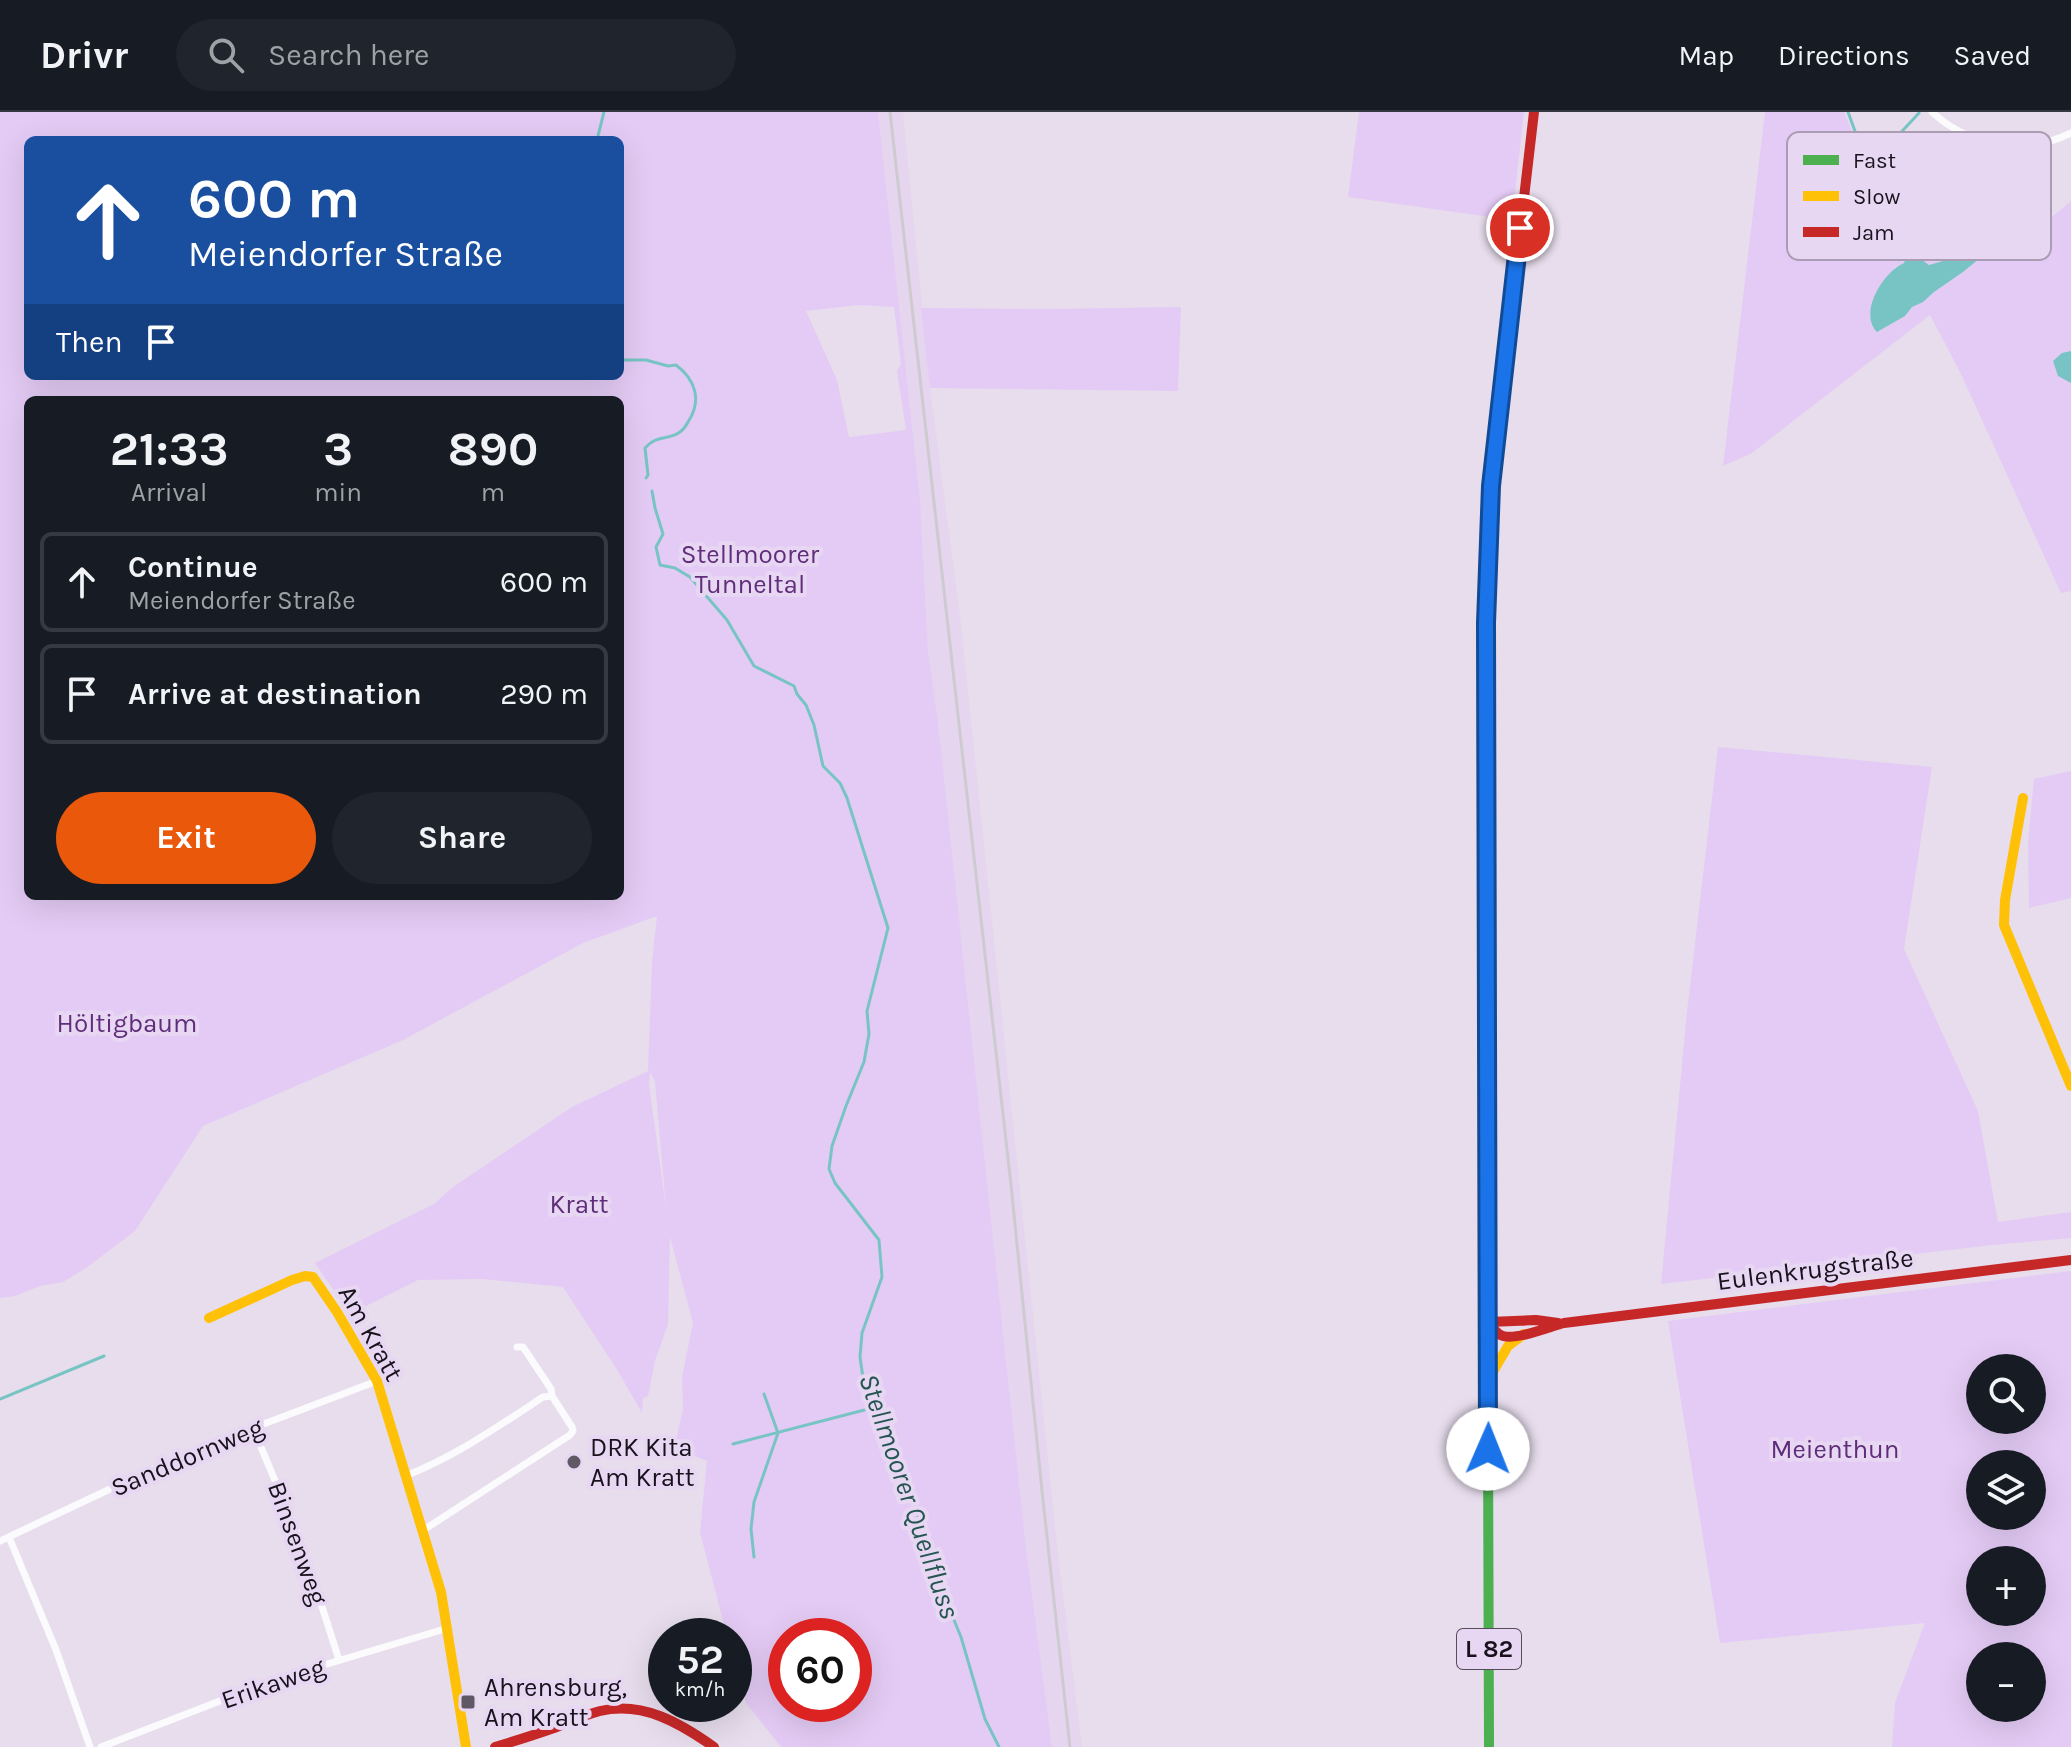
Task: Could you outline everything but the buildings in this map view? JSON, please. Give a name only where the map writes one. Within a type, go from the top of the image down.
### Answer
[{"type":"main road","name":"L 82","points":[[1489,1747],[1486,623],[1493,469],[1534,112]]},
{"type":"main road","points":[[2023,798],[2005,900],[2004,925],[2071,1086]]},
{"type":"main road","name":"Eulenkrugstraße","points":[[1524,1334],[1564,1323],[2071,1260]]},
{"type":"main road","name":"Am Kratt","points":[[209,1318],[305,1276],[313,1277],[337,1312],[377,1381],[441,1592],[466,1747]]},
{"type":"main road","name":"Eulenkrugstraße","points":[[1489,1322],[1536,1320],[1564,1323]]},
{"type":"main road","points":[[1489,1322],[1494,1331],[1502,1336],[1524,1334]]},
{"type":"main road","points":[[1489,1379],[1508,1346],[1524,1334]]},
{"type":"main road","points":[[495,1747],[588,1715],[622,1708],[651,1712],[672,1720],[714,1747]]},
{"type":"street","points":[[1932,112],[1961,132]]},
{"type":"street","points":[[2051,140],[2071,133]]},
{"type":"street","points":[[422,1531],[573,1431],[551,1389],[523,1347],[517,1347]]},
{"type":"street","name":"Sanddornweg","points":[[0,1541],[132,1478],[377,1381]]},
{"type":"street","points":[[405,1476],[481,1438],[543,1397],[552,1396]]},
{"type":"street","name":"Binsenweg","points":[[253,1428],[303,1547],[339,1660]]},
{"type":"street","points":[[9,1537],[56,1650],[90,1747]]},
{"type":"street","name":"Erikaweg","points":[[101,1747],[220,1700],[448,1628]]},
{"type":"shaded area","points":[[878,112],[903,112],[930,388],[961,624],[1058,1555],[1082,1747],[1052,1747],[1026,1548],[928,651],[920,499]]},
{"type":"shaded area","points":[[1905,260],[1922,260],[1929,265],[1946,260],[1978,260],[1912,307],[1905,316],[1877,332],[1870,314],[1872,304],[1888,275]]},
{"type":"shaded area","points":[[2071,351],[2071,383],[2058,376],[2053,361],[2062,353]]},
{"type":"green space","points":[[0,112],[878,112],[920,499],[928,651],[1026,1548],[1052,1747],[781,1747],[752,1711],[752,1618],[722,1618],[700,1532],[707,1461],[674,1448],[683,1410],[682,1377],[693,1323],[670,1237],[668,1324],[655,1361],[648,1396],[643,1398],[642,1413],[563,1287],[482,1279],[418,1280],[350,1314],[315,1263],[434,1204],[453,1187],[572,1107],[648,1071],[657,916],[583,943],[403,1040],[203,1126],[135,1231],[63,1282],[0,1298]],"holes":[[[859,305],[894,307],[901,364],[897,371],[906,430],[849,437],[837,380],[806,311]],[[650,1072],[655,1082],[666,1208],[649,1084]]]},
{"type":"green space","points":[[1359,112],[1524,112],[1512,220],[1348,197]]},
{"type":"green space","points":[[1765,112],[1844,112],[1852,132],[1787,132],[1787,260],[1908,260],[1895,267],[1870,313],[1872,326],[1877,332],[1905,316],[1912,307],[1978,260],[2051,260],[2051,216],[2071,201],[2071,591],[2061,593],[1960,372],[1930,315],[1752,453],[1723,466]]},
{"type":"green space","points":[[1922,260],[1946,260],[1929,265]]},
{"type":"green space","points":[[1181,307],[1178,391],[930,388],[921,308]]},
{"type":"green space","points":[[1718,747],[1932,767],[1904,949],[1978,1111],[1998,1222],[2071,1212],[2071,1238],[1661,1284],[1687,1012]]},
{"type":"green space","points":[[2071,771],[2071,898],[2029,908],[2028,843],[2034,779]]},
{"type":"green space","name":"Meienthun","points":[[2071,1271],[2071,1747],[1892,1747],[1895,1703],[1925,1623],[1720,1643],[1668,1321]]},
{"type":"waterway","name":"Stellmoorer Quellfluss","points":[[598,136],[604,112]]},
{"type":"waterway","points":[[1848,112],[1855,132]]},
{"type":"waterway","points":[[1901,132],[1919,113]]},
{"type":"waterway","name":"Stellmoorer Quellfluss","points":[[624,360],[676,365],[688,377],[695,391],[695,406],[684,429],[645,448],[646,478]]},
{"type":"waterway","name":"Stellmoorer Quellfluss","points":[[652,491],[663,534],[656,547],[660,565],[675,568],[690,577],[727,620],[754,666],[794,686],[806,705],[823,766],[840,783],[847,798],[888,928],[867,1011],[869,1034],[864,1062],[832,1146],[829,1169],[835,1183],[879,1240],[882,1277],[862,1333],[860,1357],[863,1378],[886,1428],[961,1637],[985,1719],[999,1747]]},
{"type":"waterway","points":[[0,1399],[104,1356]]},
{"type":"waterway","points":[[754,1557],[751,1529],[754,1502],[778,1433],[764,1394]]},
{"type":"waterway","points":[[733,1444],[876,1407]]},
{"type":"railway","points":[[890,112],[1011,1185],[1070,1747]]},
{"type":"traffic: fast","points":[[1488,1438],[1489,1747]]},
{"type":"traffic: slow","points":[[1487,957],[1486,623],[1491,486],[1513,292]]},
{"type":"traffic: slow","points":[[2023,798],[2005,900],[2004,925],[2071,1086]]},
{"type":"traffic: slow","points":[[209,1318],[305,1276],[313,1277],[337,1312],[377,1381],[441,1592],[466,1747]]},
{"type":"traffic: slow","points":[[1491,1375],[1508,1346],[1524,1334]]},
{"type":"traffic: jam","points":[[1513,292],[1534,112]]},
{"type":"traffic: jam","points":[[1487,957],[1488,1438]]},
{"type":"traffic: jam","points":[[1489,1322],[1501,1335],[1509,1337],[1564,1323],[2071,1260]]},
{"type":"traffic: jam","points":[[1489,1322],[1536,1320],[1558,1323]]},
{"type":"traffic: jam","points":[[495,1747],[594,1713],[616,1709],[660,1716],[714,1747]]},
{"type":"place","name":"DRK Kita Am Kratt","points":[[574,1462]]},
{"type":"place","name":"Ahrensburg, Am Kratt","points":[[468,1702]]},
{"type":"route","points":[[1488,1449],[1486,623],[1491,486],[1520,228]]},
{"type":"park label","name":"Stellmoorer Tunneltal","points":[[750,569]]},
{"type":"park label","name":"Höltigbaum","points":[[127,1023]]},
{"type":"park label","name":"Kratt","points":[[579,1204]]}]
